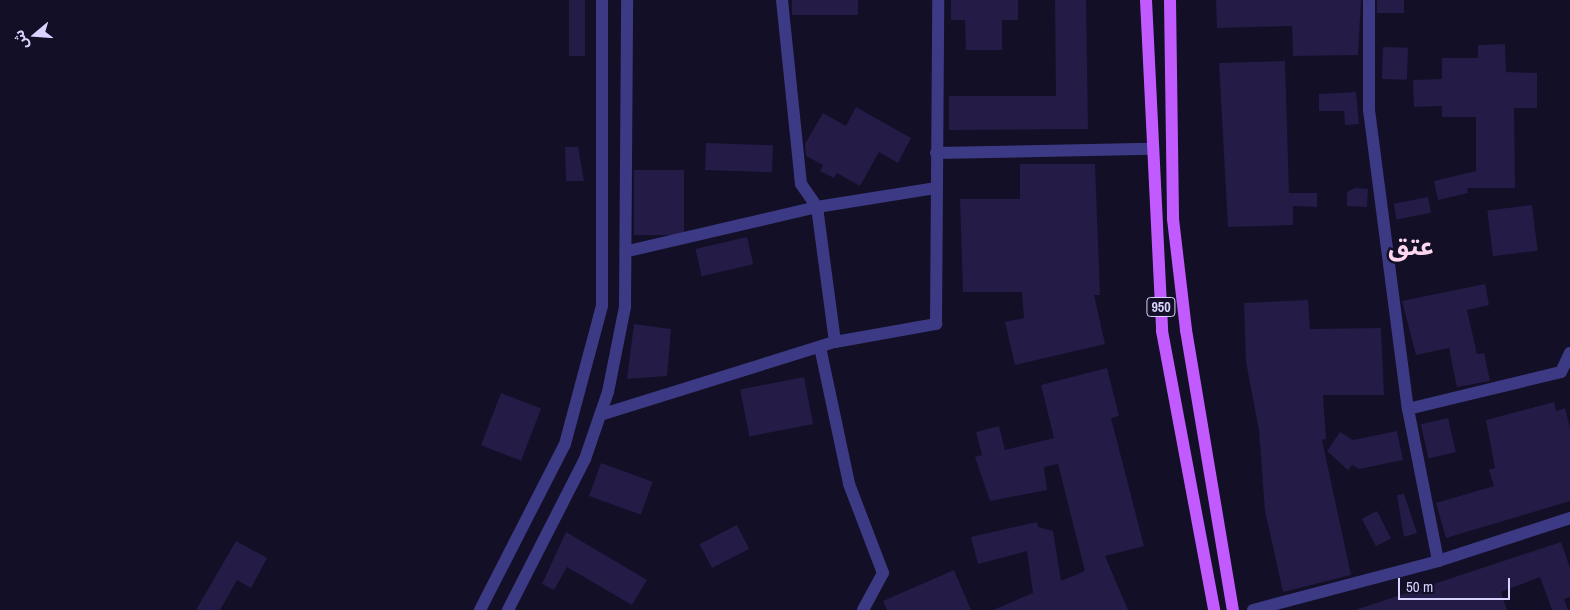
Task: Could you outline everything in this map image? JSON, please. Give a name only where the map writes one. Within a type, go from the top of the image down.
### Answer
[{"type":"main road","name":"950","points":[[1146,0],[1151,149],[1162,331],[1214,610]]},
{"type":"main road","name":"950","points":[[1170,0],[1173,219],[1186,330],[1232,610]]},
{"type":"street","points":[[480,610],[565,444],[584,386],[602,306],[602,0]]},
{"type":"street","points":[[508,610],[585,459],[600,415],[625,307],[628,251],[627,0]]},
{"type":"street","points":[[782,0],[801,184],[817,206],[835,342]]},
{"type":"street","points":[[600,415],[835,342],[936,324],[938,0]]},
{"type":"street","points":[[1369,0],[1369,110],[1408,409],[1438,561]]},
{"type":"street","points":[[936,153],[1151,149]]},
{"type":"street","points":[[628,251],[817,206],[936,188]]},
{"type":"street","points":[[820,347],[849,484],[884,573],[863,610]]},
{"type":"street","points":[[1408,409],[1561,372],[1570,353]]},
{"type":"street","points":[[1253,610],[1438,561],[1570,518]]},
{"type":"building","points":[[569,0],[585,0],[585,56],[569,56]]},
{"type":"building","points":[[792,0],[858,0],[858,15],[792,15]]},
{"type":"building","points":[[951,0],[1018,0],[1018,20],[1002,20],[1002,50],[966,50],[965,20],[951,20]]},
{"type":"building","points":[[1055,0],[1086,0],[1088,129],[949,130],[949,96],[1056,96]]},
{"type":"building","points":[[1216,0],[1361,0],[1358,55],[1293,56],[1292,26],[1217,28]]},
{"type":"building","points":[[1377,0],[1404,0],[1404,13],[1377,13]]},
{"type":"building","points":[[1505,44],[1506,72],[1537,73],[1537,108],[1514,108],[1515,188],[1467,188],[1468,193],[1438,200],[1434,181],[1476,171],[1476,117],[1442,117],[1442,106],[1414,107],[1413,80],[1442,79],[1442,58],[1478,58],[1478,45]]},
{"type":"building","points":[[1383,47],[1408,48],[1407,80],[1382,79]]},
{"type":"building","points":[[1285,61],[1289,193],[1317,193],[1317,207],[1293,206],[1293,225],[1228,227],[1219,63]]},
{"type":"building","points":[[1356,92],[1359,124],[1345,125],[1344,111],[1319,111],[1319,94]]},
{"type":"building","points":[[856,107],[911,138],[898,163],[879,152],[860,186],[837,173],[834,178],[820,171],[823,165],[806,156],[805,144],[823,113],[846,126]]},
{"type":"building","points":[[706,143],[773,145],[772,172],[705,170]]},
{"type":"building","points":[[565,147],[578,147],[584,181],[566,181]]},
{"type":"building","points":[[1020,164],[1095,164],[1100,295],[1094,295],[1105,344],[1015,365],[1005,322],[1024,318],[1022,292],[963,292],[960,199],[1020,199]]},
{"type":"building","points":[[634,170],[684,170],[684,235],[634,235]]},
{"type":"building","points":[[1355,188],[1368,189],[1367,207],[1347,206],[1347,192]]},
{"type":"building","points":[[1428,197],[1431,213],[1397,219],[1394,204]]},
{"type":"building","points":[[1532,205],[1538,251],[1493,256],[1487,210]]},
{"type":"building","points":[[747,237],[753,264],[702,276],[695,249]]},
{"type":"building","points":[[1485,284],[1489,305],[1467,310],[1477,354],[1484,353],[1490,381],[1457,387],[1449,348],[1416,355],[1402,301]]},
{"type":"building","points":[[1308,300],[1310,329],[1381,328],[1384,395],[1323,395],[1326,439],[1322,440],[1351,575],[1283,592],[1265,511],[1259,430],[1246,362],[1244,303]]},
{"type":"building","points":[[634,324],[671,329],[667,376],[627,379]]},
{"type":"building","points":[[1107,368],[1119,416],[1111,418],[1144,546],[1105,556],[1128,610],[993,610],[1033,593],[1027,551],[978,564],[971,537],[1037,522],[1038,527],[1053,531],[1061,581],[1085,571],[1058,464],[1044,467],[1047,490],[990,501],[975,457],[982,455],[976,432],[999,426],[1005,450],[1054,438],[1041,385]]},
{"type":"building","points":[[804,377],[813,424],[749,437],[740,389]]},
{"type":"building","points":[[501,393],[541,408],[521,461],[481,445]]},
{"type":"building","points":[[1554,402],[1556,411],[1565,408],[1570,428],[1570,501],[1446,538],[1436,503],[1494,486],[1489,470],[1495,468],[1486,420]]},
{"type":"building","points":[[1448,418],[1456,452],[1429,458],[1421,424]]},
{"type":"building","points":[[1397,431],[1403,460],[1359,469],[1352,465],[1348,470],[1327,451],[1340,432],[1353,440]]},
{"type":"building","points":[[601,463],[653,482],[641,515],[589,496]]},
{"type":"building","points":[[1404,494],[1417,533],[1404,537],[1397,495]]},
{"type":"building","points":[[1377,511],[1391,539],[1376,546],[1362,519]]},
{"type":"building","points":[[737,525],[749,549],[712,568],[700,544]]},
{"type":"building","points":[[566,532],[647,580],[632,605],[567,567],[554,590],[542,584]]},
{"type":"building","points":[[236,541],[267,558],[251,588],[237,580],[220,610],[196,610]]},
{"type":"building","points":[[1561,542],[1570,568],[1570,597],[1564,599],[1568,610],[1552,610],[1540,577],[1501,592],[1507,610],[1355,610]]},
{"type":"building","points":[[954,570],[971,610],[887,610],[883,601]]},
{"type":"district","name":"عتق","points":[[1411,246]]}]
